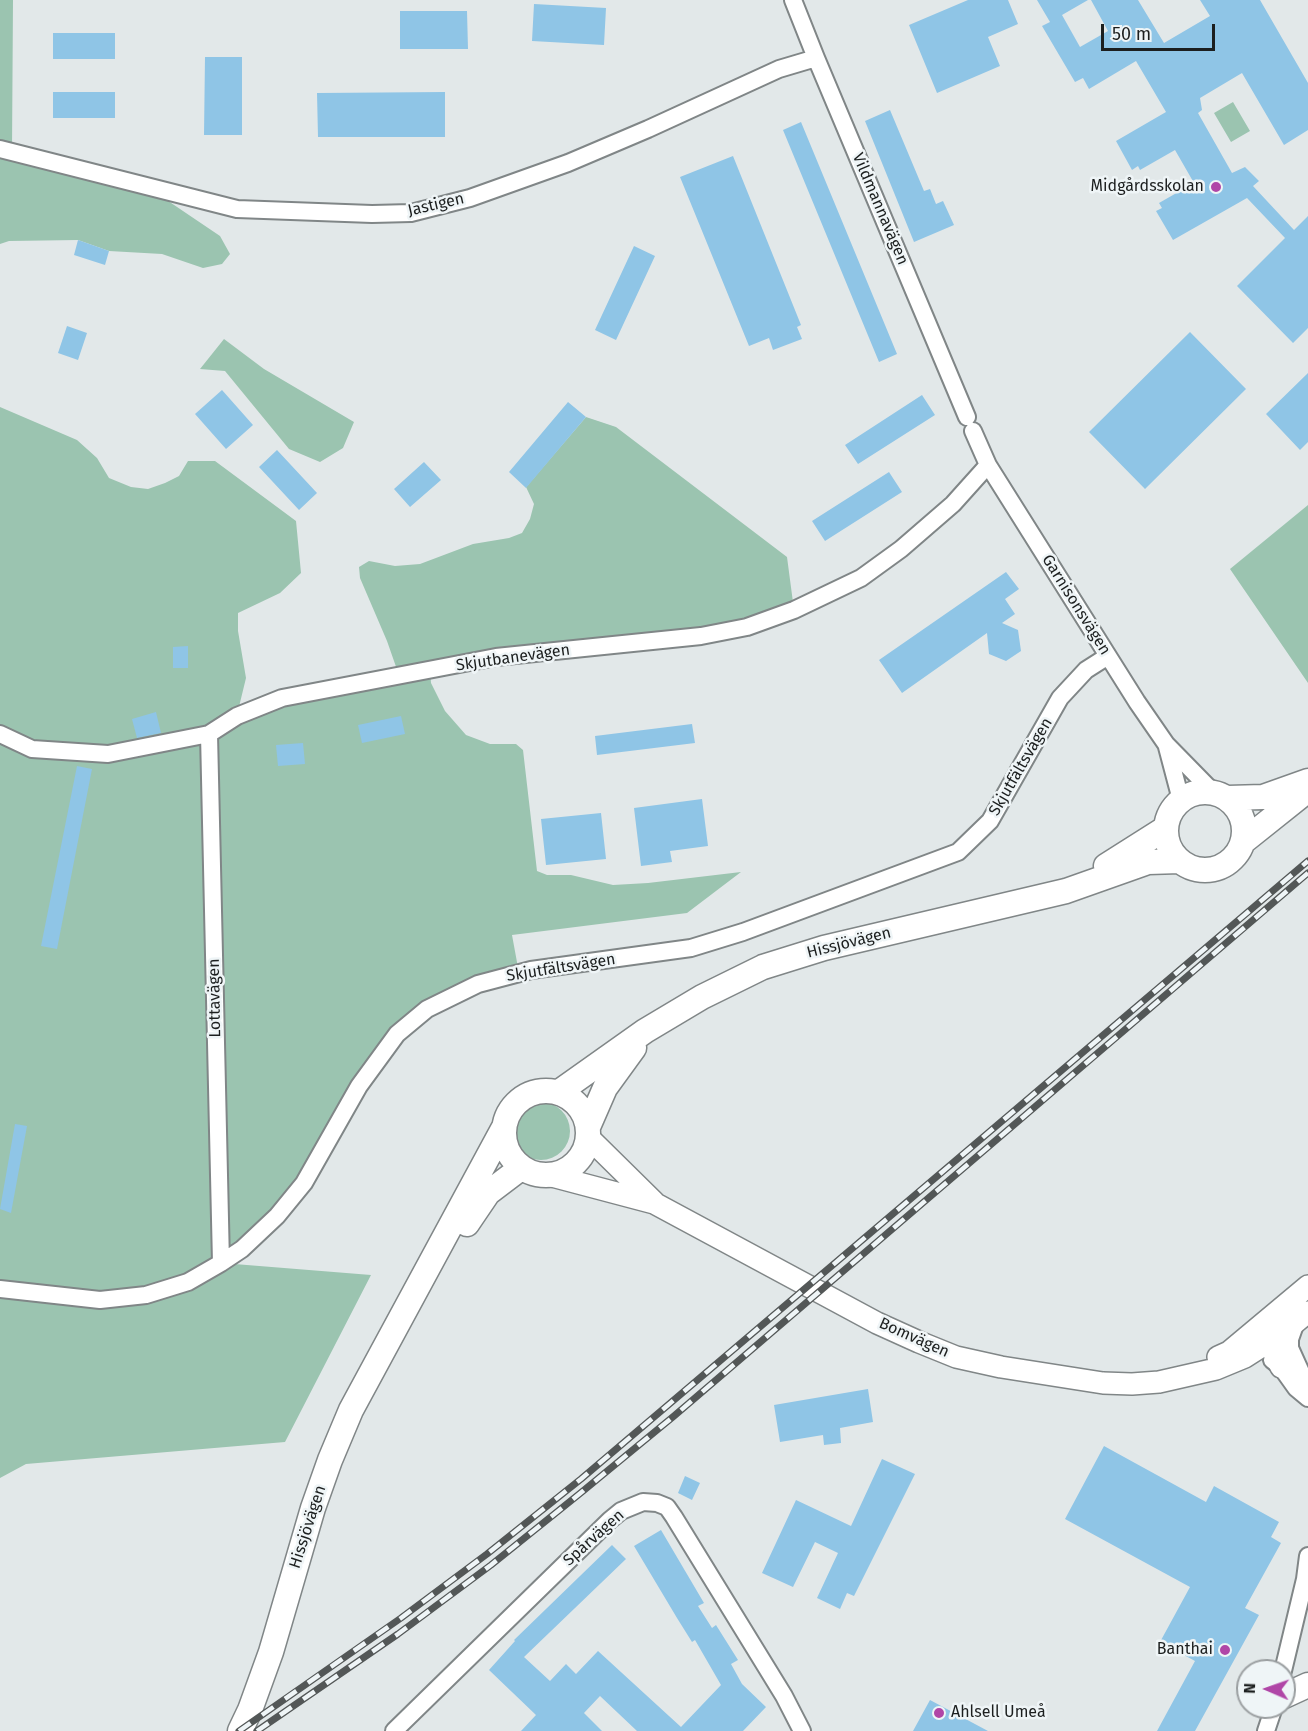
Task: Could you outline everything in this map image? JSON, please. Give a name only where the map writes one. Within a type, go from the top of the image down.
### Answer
[{"type":"main road","points":[[1220,795],[1240,813],[1244,841],[1241,850],[1229,864],[1205,871],[1180,861],[1169,846],[1166,828],[1170,814],[1181,800],[1192,794],[1220,795],[1263,797],[1308,781]]},
{"type":"main road","points":[[1244,841],[1308,790]]},
{"type":"main road","name":"Hissjövägen","points":[[1066,891],[1166,828]]},
{"type":"main road","name":"Hissjövägen","points":[[559,1092],[645,1031],[702,997],[763,967],[824,948],[1066,891],[1148,862],[1180,861]]},
{"type":"main road","name":"Hissjövägen","points":[[588,1132],[605,1088],[645,1031]]},
{"type":"main road","points":[[546,1090],[559,1092],[572,1100],[585,1115],[588,1132],[586,1148],[579,1160],[565,1172],[552,1176],[536,1175],[520,1168],[512,1159],[505,1147],[503,1129],[508,1112],[520,1099],[533,1092],[546,1090]]},
{"type":"main road","name":"Hissjövägen","points":[[240,1731],[271,1652],[310,1518],[330,1460],[351,1410],[503,1129]]},
{"type":"main road","name":"Hissjövägen","points":[[394,1329],[488,1193],[520,1168]]},
{"type":"street","name":"Vildmannavägen","points":[[794,0],[816,58],[988,465]]},
{"type":"street","name":"Jastigen","points":[[0,149],[237,209],[372,214],[411,213],[470,198],[568,163],[779,69],[816,58]]},
{"type":"street","name":"Garnisonsvägen","points":[[988,465],[1166,744],[1220,795]]},
{"type":"street","name":"Skjutbanevägen","points":[[0,734],[32,749],[108,754],[209,734],[237,716],[282,698],[495,657],[701,636],[747,627],[794,610],[861,578],[901,549],[953,504],[988,465]]},
{"type":"street","name":"Skjutfältsvägen","points":[[0,1289],[100,1300],[146,1295],[188,1282],[221,1263],[242,1249],[277,1216],[304,1183],[359,1086],[398,1034],[428,1009],[478,984],[531,970],[691,948],[733,935],[958,852],[990,821],[1060,698],[1086,670],[1108,656]]},
{"type":"street","name":"Lottavägen","points":[[209,734],[221,1263]]},
{"type":"street","name":"Garnisonsvägen","points":[[1166,744],[1181,800]]},
{"type":"street","name":"Bomvägen","points":[[588,1132],[654,1203]]},
{"type":"street","name":"Bomvägen","points":[[552,1176],[654,1203],[878,1323],[956,1357],[1001,1367],[1103,1383],[1159,1382],[1216,1369],[1240,1352],[1308,1286]]},
{"type":"street","name":"Bomvägen","points":[[1270,1339],[1274,1327],[1308,1299]]},
{"type":"street","name":"Bomvägen","points":[[1240,1352],[1270,1339],[1302,1317]]},
{"type":"street","points":[[1302,1317],[1290,1339],[1287,1361],[1296,1388],[1308,1398]]},
{"type":"street","points":[[1270,1339],[1305,1381],[1308,1393]]},
{"type":"street","points":[[1240,1352],[1287,1361]]},
{"type":"street","name":"Spårvägen","points":[[394,1731],[610,1520],[621,1511],[643,1502],[657,1503],[667,1507],[674,1517],[784,1696],[802,1731]]},
{"type":"street","points":[[1286,1659],[1305,1579],[1308,1556]]},
{"type":"green space","points":[[0,0],[13,0],[12,149],[143,184],[220,236],[230,254],[222,264],[203,268],[162,254],[109,251],[78,240],[9,241],[0,244]]},
{"type":"green space","points":[[1233,102],[1250,131],[1231,142],[1214,113]]},
{"type":"green space","points":[[224,339],[264,369],[354,422],[343,448],[320,462],[289,449],[225,371],[200,369]]},
{"type":"green space","points":[[0,407],[77,440],[97,458],[109,478],[131,487],[148,489],[165,483],[179,476],[188,461],[215,461],[296,521],[301,573],[280,593],[238,613],[238,631],[246,678],[237,715],[282,698],[401,681],[360,578],[359,567],[369,561],[395,566],[420,564],[473,544],[509,538],[522,533],[530,519],[534,504],[526,487],[586,417],[616,427],[787,557],[794,610],[747,627],[430,670],[431,683],[445,711],[466,735],[490,744],[516,744],[523,750],[537,871],[547,875],[571,875],[613,885],[741,872],[687,913],[512,935],[519,973],[478,984],[397,1034],[304,1183],[222,1263],[371,1275],[285,1442],[26,1464],[0,1478]]},
{"type":"green space","points":[[1308,505],[1308,683],[1230,569]]},
{"type":"green space","points":[[535,1102],[547,1102],[562,1110],[570,1125],[570,1137],[562,1152],[547,1160],[535,1160],[520,1152],[512,1137],[512,1125],[520,1110]]},
{"type":"building","points":[[968,0],[1008,0],[1018,24],[988,37],[1000,66],[937,93],[909,25]]},
{"type":"building","points":[[1037,0],[1088,0],[1062,15],[1080,47],[1108,31],[1091,0],[1138,0],[1164,43],[1210,16],[1200,0],[1260,0],[1308,83],[1308,130],[1284,145],[1242,73],[1200,98],[1202,110],[1198,113],[1232,173],[1245,167],[1259,181],[1253,186],[1294,230],[1308,216],[1308,328],[1293,343],[1237,286],[1285,238],[1247,198],[1173,240],[1156,211],[1162,208],[1159,203],[1194,183],[1175,150],[1140,170],[1138,166],[1132,170],[1116,141],[1166,112],[1136,61],[1089,89],[1083,78],[1075,82],[1042,26],[1050,22]]},
{"type":"building","points":[[534,4],[606,8],[604,45],[532,41]]},
{"type":"building","points":[[400,11],[467,11],[468,49],[400,49]]},
{"type":"building","points":[[53,33],[115,33],[115,59],[53,59]]},
{"type":"building","points":[[205,57],[242,57],[242,135],[204,135]]},
{"type":"building","points":[[53,92],[115,92],[115,118],[53,118]]},
{"type":"building","points":[[445,92],[445,137],[318,137],[317,93]]},
{"type":"building","points":[[890,110],[924,191],[930,189],[936,204],[943,201],[954,225],[914,242],[865,121]]},
{"type":"building","points":[[801,122],[897,354],[879,362],[783,130]]},
{"type":"building","points":[[733,156],[801,325],[797,327],[802,339],[773,350],[769,338],[749,346],[680,177]]},
{"type":"building","points":[[78,240],[109,251],[105,265],[74,255]]},
{"type":"building","points":[[634,246],[655,256],[616,340],[595,330]]},
{"type":"building","points":[[67,326],[87,333],[78,360],[58,353]]},
{"type":"building","points":[[1190,332],[1246,389],[1145,489],[1089,432]]},
{"type":"building","points":[[1308,373],[1308,442],[1300,450],[1266,414]]},
{"type":"building","points":[[222,390],[253,425],[226,449],[195,414]]},
{"type":"building","points":[[922,395],[935,415],[858,464],[845,445]]},
{"type":"building","points":[[568,402],[586,417],[526,488],[509,472]]},
{"type":"building","points":[[277,450],[317,493],[299,510],[259,467]]},
{"type":"building","points":[[424,462],[441,480],[410,507],[394,489]]},
{"type":"building","points":[[889,472],[902,492],[825,541],[812,521]]},
{"type":"building","points":[[1006,572],[1019,589],[1005,599],[1015,614],[1002,623],[1018,630],[1021,651],[1006,661],[989,654],[987,633],[902,693],[879,660]]},
{"type":"building","points":[[188,646],[188,668],[173,668],[173,647]]},
{"type":"building","points":[[156,712],[161,733],[137,738],[132,719]]},
{"type":"building","points":[[401,716],[405,734],[362,743],[358,725]]},
{"type":"building","points":[[692,724],[695,743],[597,755],[595,736]]},
{"type":"building","points":[[303,743],[305,764],[278,766],[276,745]]},
{"type":"building","points":[[77,766],[92,769],[57,949],[41,946]]},
{"type":"building","points":[[702,799],[708,846],[670,851],[672,862],[641,866],[634,808]]},
{"type":"building","points":[[601,813],[606,859],[546,865],[541,819]]},
{"type":"building","points":[[15,1124],[27,1126],[11,1213],[0,1209]]},
{"type":"building","points":[[868,1389],[873,1422],[840,1428],[841,1443],[824,1445],[823,1435],[780,1442],[774,1405]]},
{"type":"building","points":[[1104,1446],[1206,1502],[1214,1486],[1279,1522],[1271,1537],[1281,1543],[1245,1608],[1259,1615],[1195,1731],[1157,1731],[1195,1661],[1160,1642],[1190,1587],[1065,1519]]},
{"type":"building","points":[[882,1459],[915,1474],[854,1596],[847,1593],[840,1609],[817,1598],[838,1553],[815,1542],[793,1587],[762,1573],[796,1500],[851,1526]]},
{"type":"building","points":[[685,1476],[700,1483],[692,1500],[678,1493]]},
{"type":"building","points":[[661,1530],[704,1603],[698,1606],[712,1628],[716,1625],[738,1660],[731,1664],[742,1684],[766,1707],[743,1731],[637,1731],[600,1696],[584,1713],[602,1731],[521,1731],[536,1715],[489,1670],[514,1640],[612,1545],[626,1559],[524,1657],[550,1681],[566,1664],[576,1674],[598,1651],[681,1727],[721,1685],[695,1640],[692,1642],[634,1546]]},
{"type":"building","name":"Ahlsell Umeå","points":[[930,1700],[988,1731],[913,1731]]},
{"type":"railway","points":[[239,1731],[401,1618],[487,1554],[581,1479],[1308,861]]},
{"type":"railway","points":[[257,1731],[398,1634],[491,1565],[583,1491],[674,1416],[1308,873]]},
{"type":"place","name":"Midgårdsskolan","points":[[1216,187]]},
{"type":"place","name":"Banthai","points":[[1225,1650]]},
{"type":"place","name":"Ahlsell Umeå","points":[[939,1713]]}]
